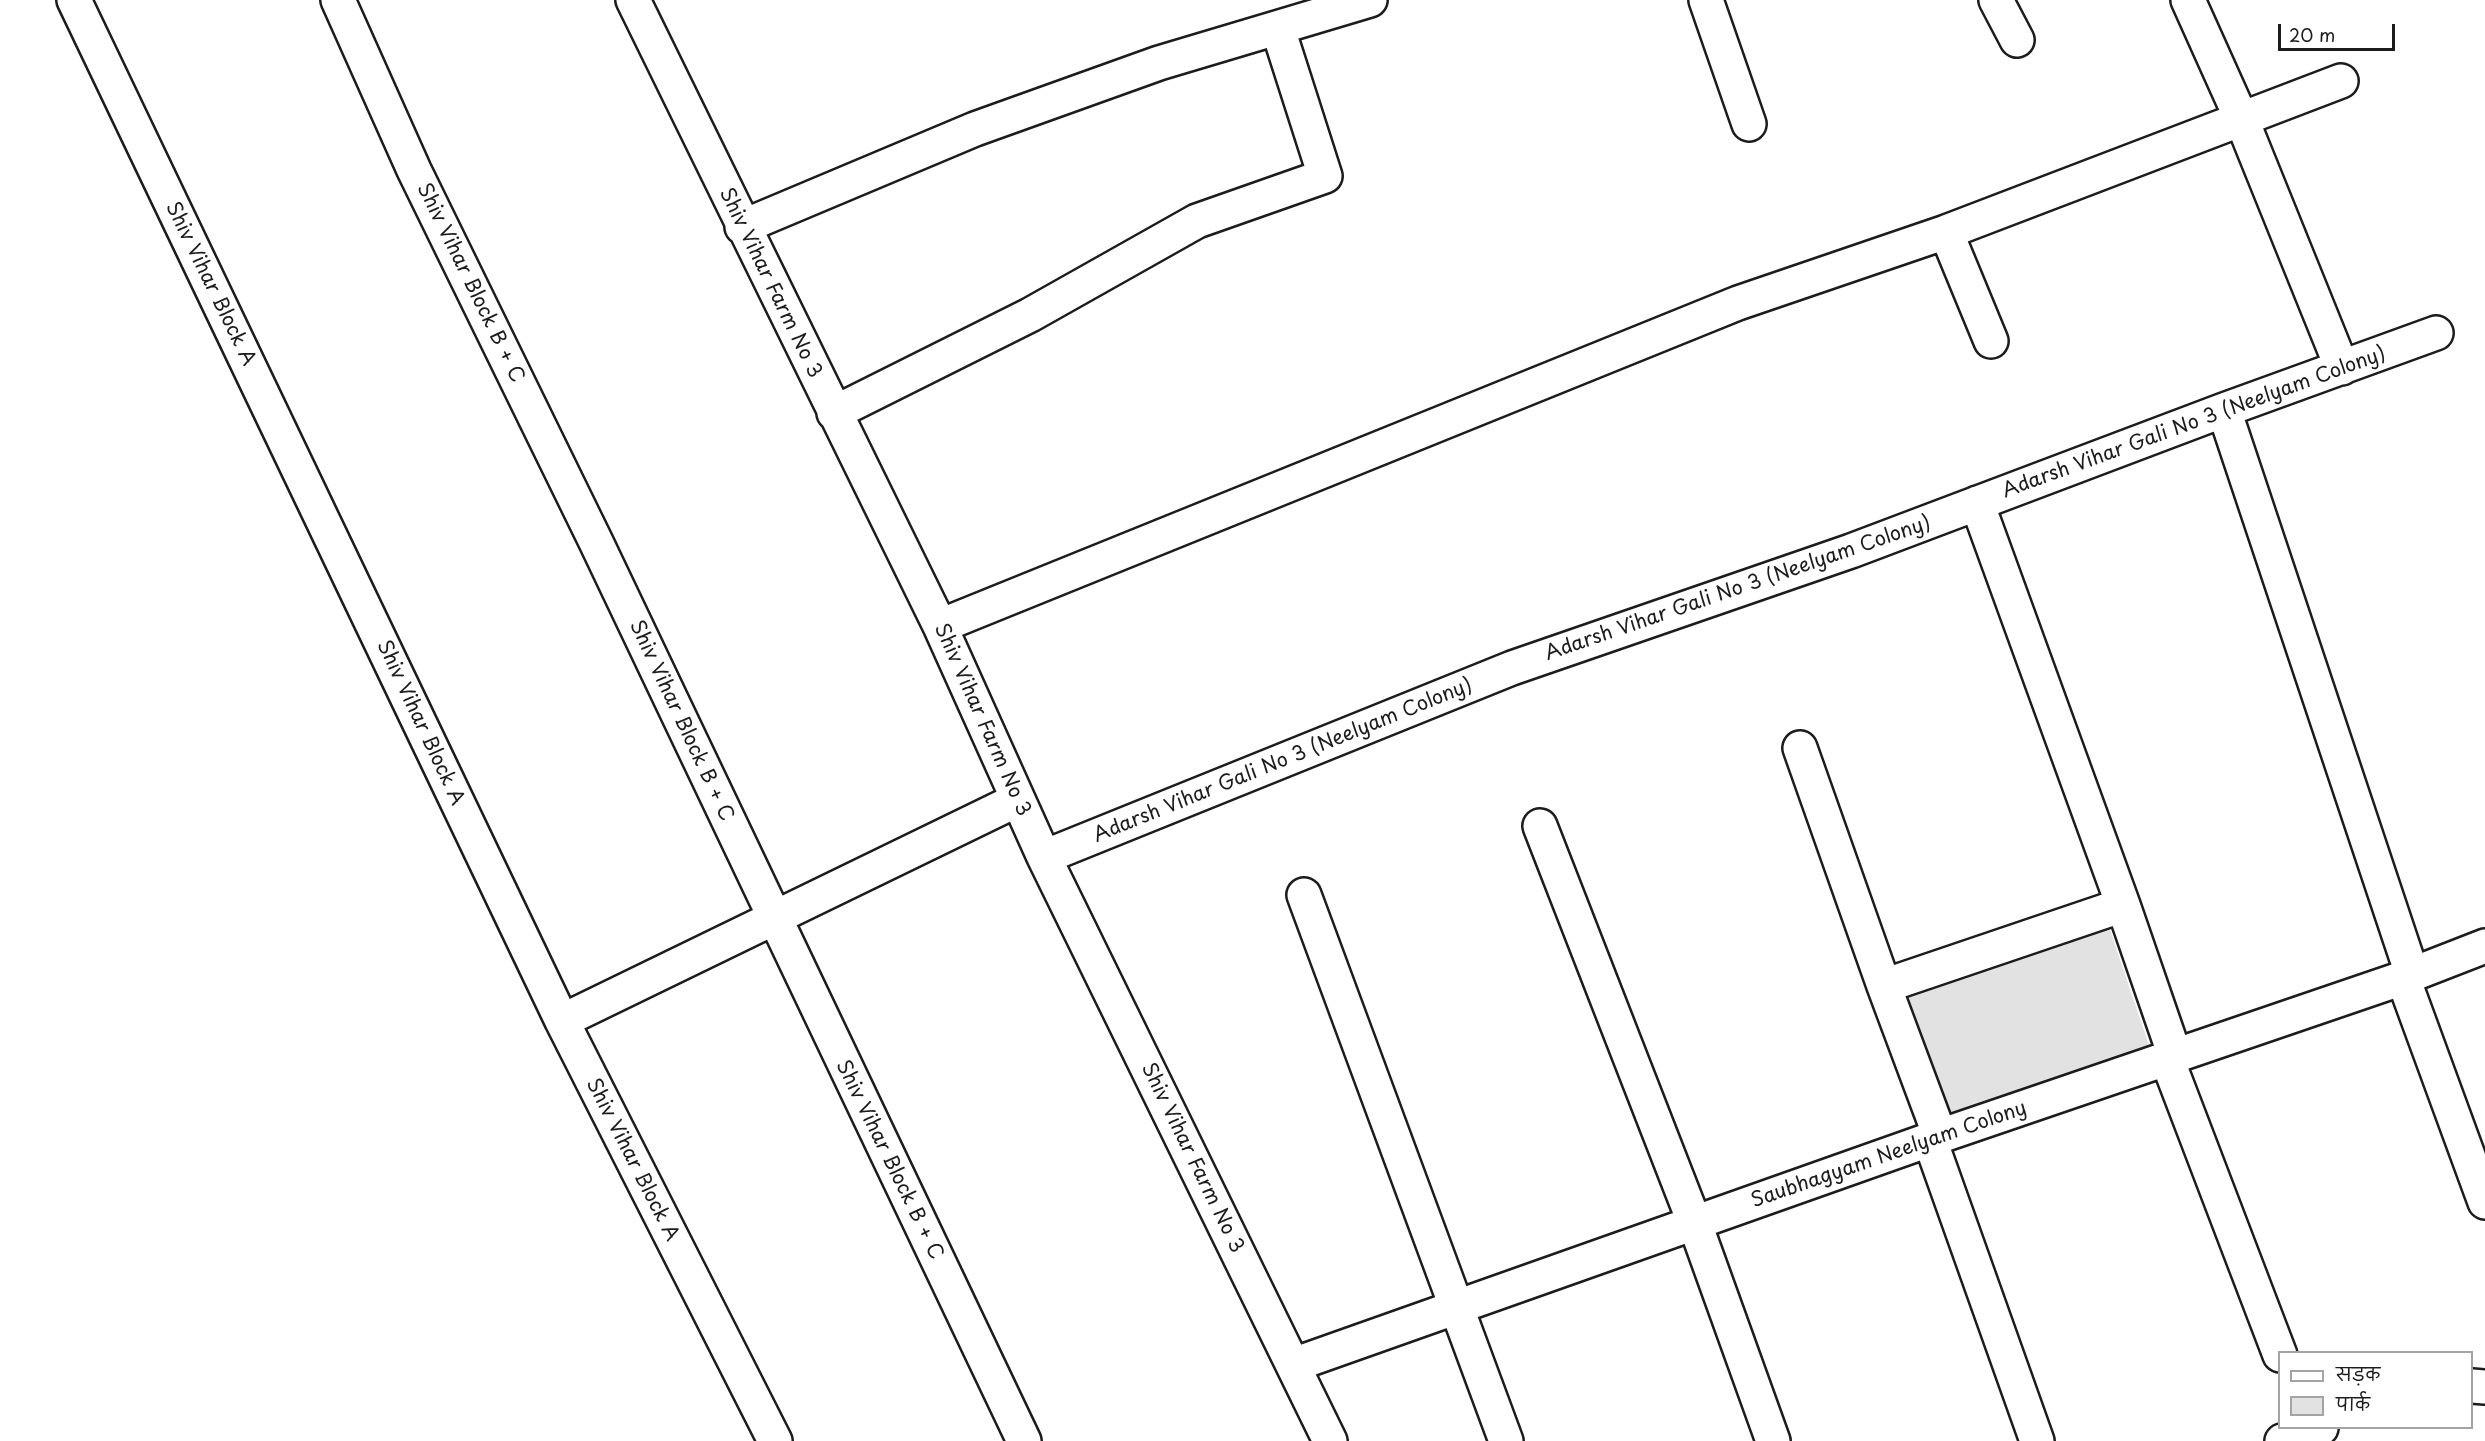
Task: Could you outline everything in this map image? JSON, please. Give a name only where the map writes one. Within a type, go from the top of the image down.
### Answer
[{"type":"street","name":"Shiv Vihar Block A","points":[[74,0],[562,1021],[775,1441]]},
{"type":"street","name":"Shiv Vihar Block B + C","points":[[338,0],[414,170],[591,531],[1024,1441]]},
{"type":"street","points":[[742,227],[975,129],[1159,63],[1371,0]]},
{"type":"street","points":[[1706,0],[1749,124]]},
{"type":"street","points":[[1996,0],[2017,40]]},
{"type":"street","points":[[2188,0],[2241,118],[2342,368]]},
{"type":"street","name":"Shiv Vihar Farm No 3","points":[[635,1],[742,227],[940,626],[1044,858],[1330,1441]]},
{"type":"street","points":[[834,413],[1030,315],[1197,221],[1325,176],[1278,29]]},
{"type":"street","points":[[940,626],[1738,303],[1946,232],[2341,81]]},
{"type":"street","points":[[1946,232],[1990,341]]},
{"type":"street","name":"Adarsh Vihar Gali No 3 (Neelyam Colony)","points":[[1044,858],[1512,668],[1851,551],[2224,410],[2436,333]]},
{"type":"street","points":[[2224,410],[2408,976],[2485,1202]]},
{"type":"street","points":[[1977,503],[2124,905],[2171,1058],[2279,1351]]},
{"type":"street","points":[[1800,748],[1884,986],[2037,1441]]},
{"type":"street","points":[[562,1021],[775,920],[1017,800]]},
{"type":"street","points":[[1540,826],[1695,1224],[1773,1441]]},
{"type":"street","points":[[1304,895],[1506,1441]]},
{"type":"street","points":[[1884,986],[2124,905]]},
{"type":"street","name":"Saubhagyam Neelyam Colony","points":[[1293,1365],[1935,1138],[2408,976],[2485,946]]},
{"type":"green space","points":[[2108,924],[2149,1045],[1945,1116],[1903,993]]}]
